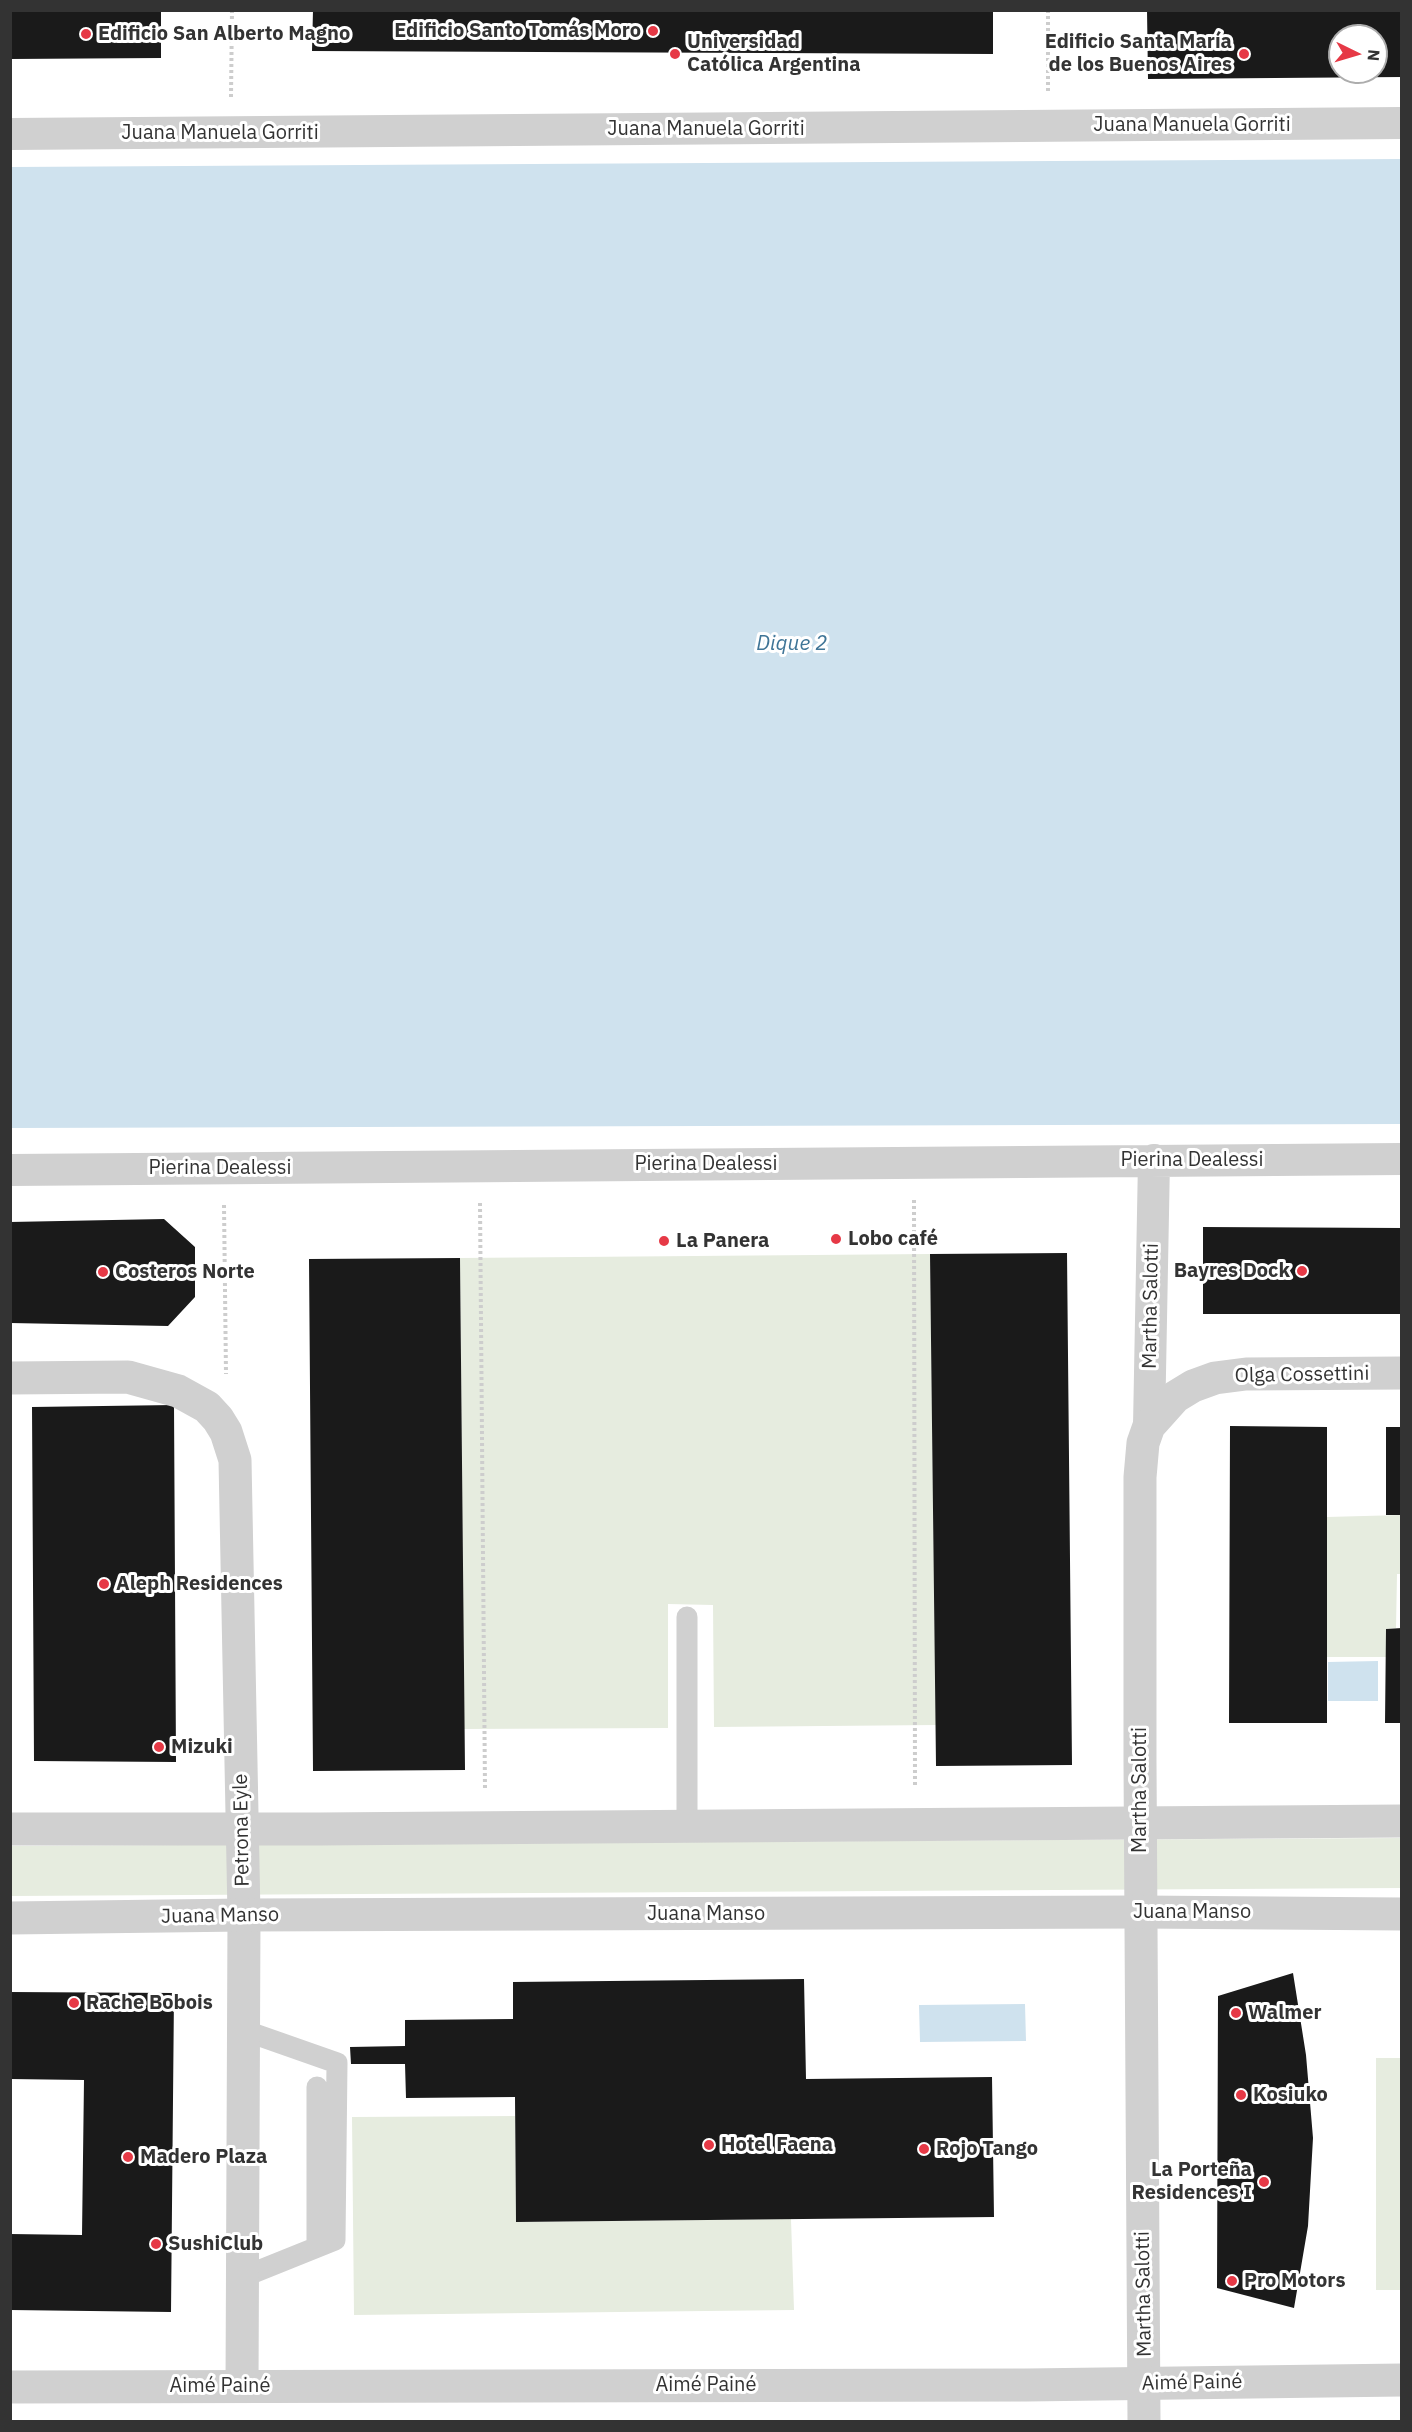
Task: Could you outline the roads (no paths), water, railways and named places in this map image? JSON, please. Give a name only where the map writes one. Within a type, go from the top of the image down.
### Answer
[{"type":"street","name":"Juana Manuela Gorriti","points":[[10,134],[1401,123]]},
{"type":"street","name":"Pierina Dealessi","points":[[10,1170],[1401,1159]]},
{"type":"street","name":"Martha Salotti","points":[[1144,2421],[1140,1912],[1140,1467],[1143,1443],[1149,1426],[1154,1160]]},
{"type":"street","name":"Olga Cossettini","points":[[1149,1426],[1175,1396],[1215,1378],[1246,1374],[1401,1373]]},
{"type":"street","name":"Petrona Eyle","points":[[10,1378],[128,1377],[144,1380],[178,1391],[207,1407],[226,1432],[232,1446],[236,1472],[244,1915],[242,2385]]},
{"type":"street","points":[[10,1829],[1401,1821]]},
{"type":"street","name":"Juana Manso","points":[[10,1918],[1140,1912],[1401,1914]]},
{"type":"street","name":"Aimé Painé","points":[[10,2387],[1027,2385],[1401,2380]]},
{"type":"lane","points":[[687,1617],[687,1826]]},
{"type":"lane","points":[[243,2030],[337,2063],[335,2240],[243,2277]]},
{"type":"lane","points":[[317,2087],[317,2247]]},
{"type":"water","name":"Dique 2","points":[[1401,159],[1401,1124],[11,1128],[11,167]]},
{"type":"water","points":[[1378,1661],[1378,1701],[1328,1701],[1328,1662]]},
{"type":"water","points":[[1025,2004],[1026,2041],[920,2042],[919,2005]]},
{"type":"place","name":"Edificio Santo Tomás Moro","points":[[653,31]]},
{"type":"place","name":"Edificio San Alberto Magno","points":[[86,34]]},
{"type":"place","name":"Universidad Católica Argentina","points":[[675,54]]},
{"type":"place","name":"Edificio Santa María de los Buenos Aires","points":[[1244,54]]},
{"type":"place","name":"Lobo café","points":[[836,1239]]},
{"type":"place","name":"La Panera","points":[[664,1241]]},
{"type":"place","name":"Bayres Dock","points":[[1302,1271]]},
{"type":"place","name":"Costeros Norte","points":[[103,1272]]},
{"type":"place","name":"Aleph Residences","points":[[104,1584]]},
{"type":"place","name":"Mizuki","points":[[159,1747]]},
{"type":"place","name":"Rache Bobois","points":[[74,2003]]},
{"type":"place","name":"Walmer","points":[[1236,2013]]},
{"type":"place","name":"Kosiuko","points":[[1241,2095]]},
{"type":"place","name":"Hotel Faena","points":[[709,2145]]},
{"type":"place","name":"Rojo Tango","points":[[924,2149]]},
{"type":"place","name":"Madero Plaza","points":[[128,2157]]},
{"type":"place","name":"La Porteña Residences I","points":[[1264,2182]]},
{"type":"place","name":"SushiClub","points":[[156,2244]]},
{"type":"place","name":"Pro Motors","points":[[1232,2281]]}]
